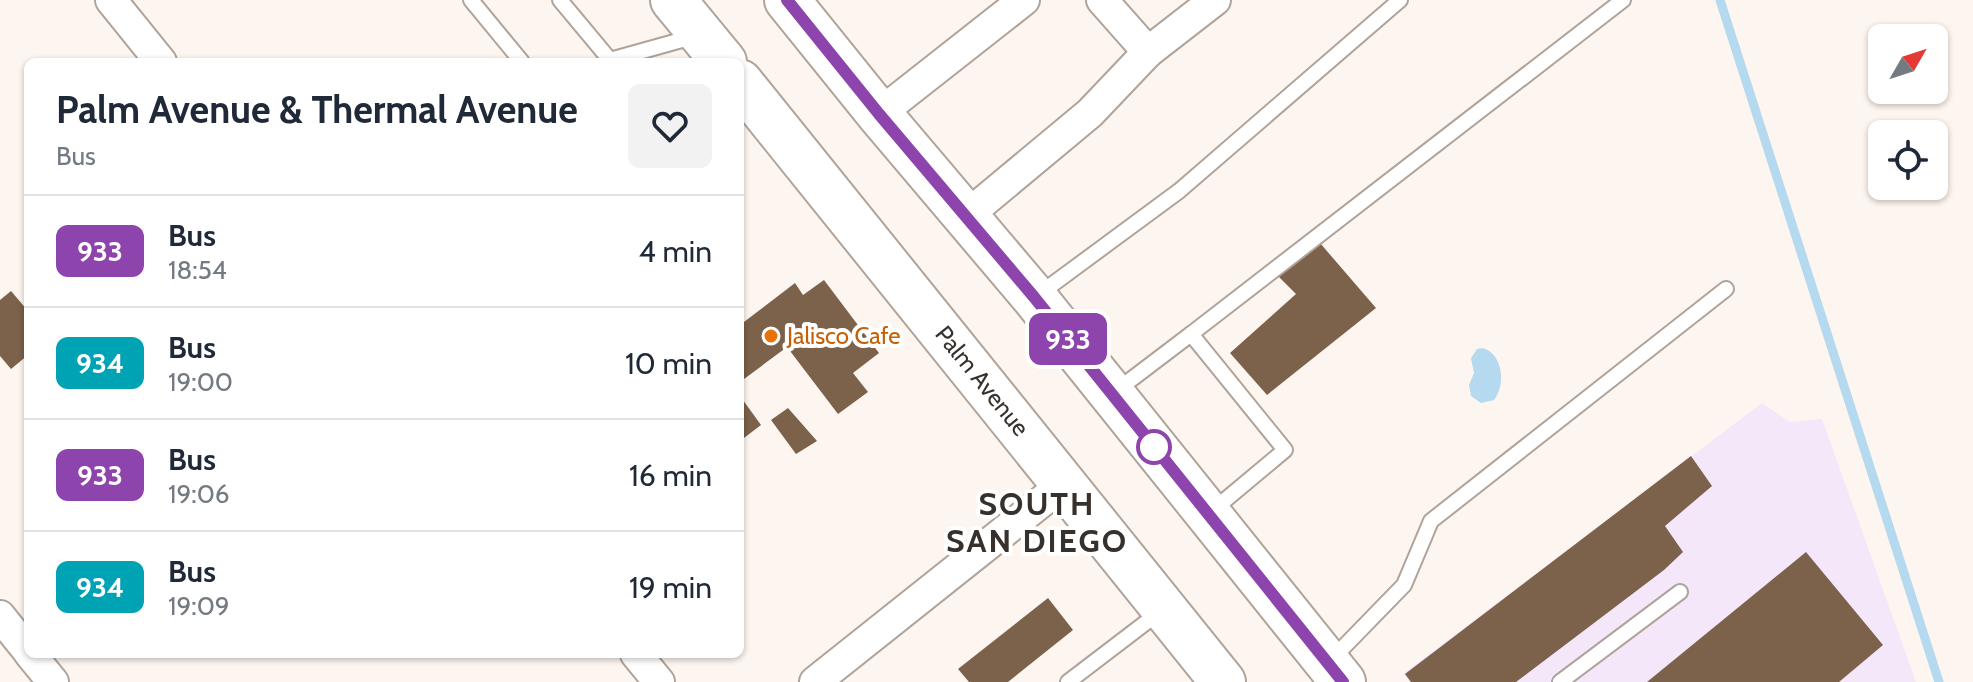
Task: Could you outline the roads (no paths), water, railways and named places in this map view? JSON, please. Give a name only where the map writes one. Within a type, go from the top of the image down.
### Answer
[{"type":"highway","points":[[673,0],[712,48]]},
{"type":"highway","points":[[787,0],[1034,297],[1335,673]]},
{"type":"highway","name":"Palm Avenue","points":[[744,87],[1223,682]]},
{"type":"street","points":[[111,0],[158,58]]},
{"type":"street","points":[[879,114],[1024,0]]},
{"type":"street","points":[[1102,0],[1148,52]]},
{"type":"street","points":[[965,217],[1090,113],[1148,52],[1215,0]]},
{"type":"street","points":[[815,682],[1065,483]]},
{"type":"street","points":[[0,616],[24,647]]},
{"type":"street","points":[[33,658],[53,682]]},
{"type":"street","points":[[639,658],[659,682]]},
{"type":"lane","points":[[471,0],[519,58]]},
{"type":"lane","points":[[560,0],[603,58]]},
{"type":"lane","points":[[1034,297],[1179,191],[1400,0]]},
{"type":"lane","points":[[1112,394],[1623,0]]},
{"type":"lane","points":[[630,58],[712,48]]},
{"type":"lane","points":[[1335,673],[1404,585],[1431,521],[1726,289]]},
{"type":"lane","points":[[1191,334],[1285,450],[1208,514]]},
{"type":"lane","points":[[1560,682],[1680,592]]},
{"type":"lane","points":[[1068,682],[1164,608]]},
{"type":"water","points":[[1483,348],[1495,357],[1501,379],[1494,400],[1481,403],[1471,396],[1469,385],[1474,373],[1471,358],[1477,349]]},
{"type":"waterway","points":[[1720,0],[1939,682]]},
{"type":"place","name":"Jalisco Cafe","points":[[771,336]]},
{"type":"district","name":"SOUTH SAN DIEGO","points":[[1037,522]]}]
